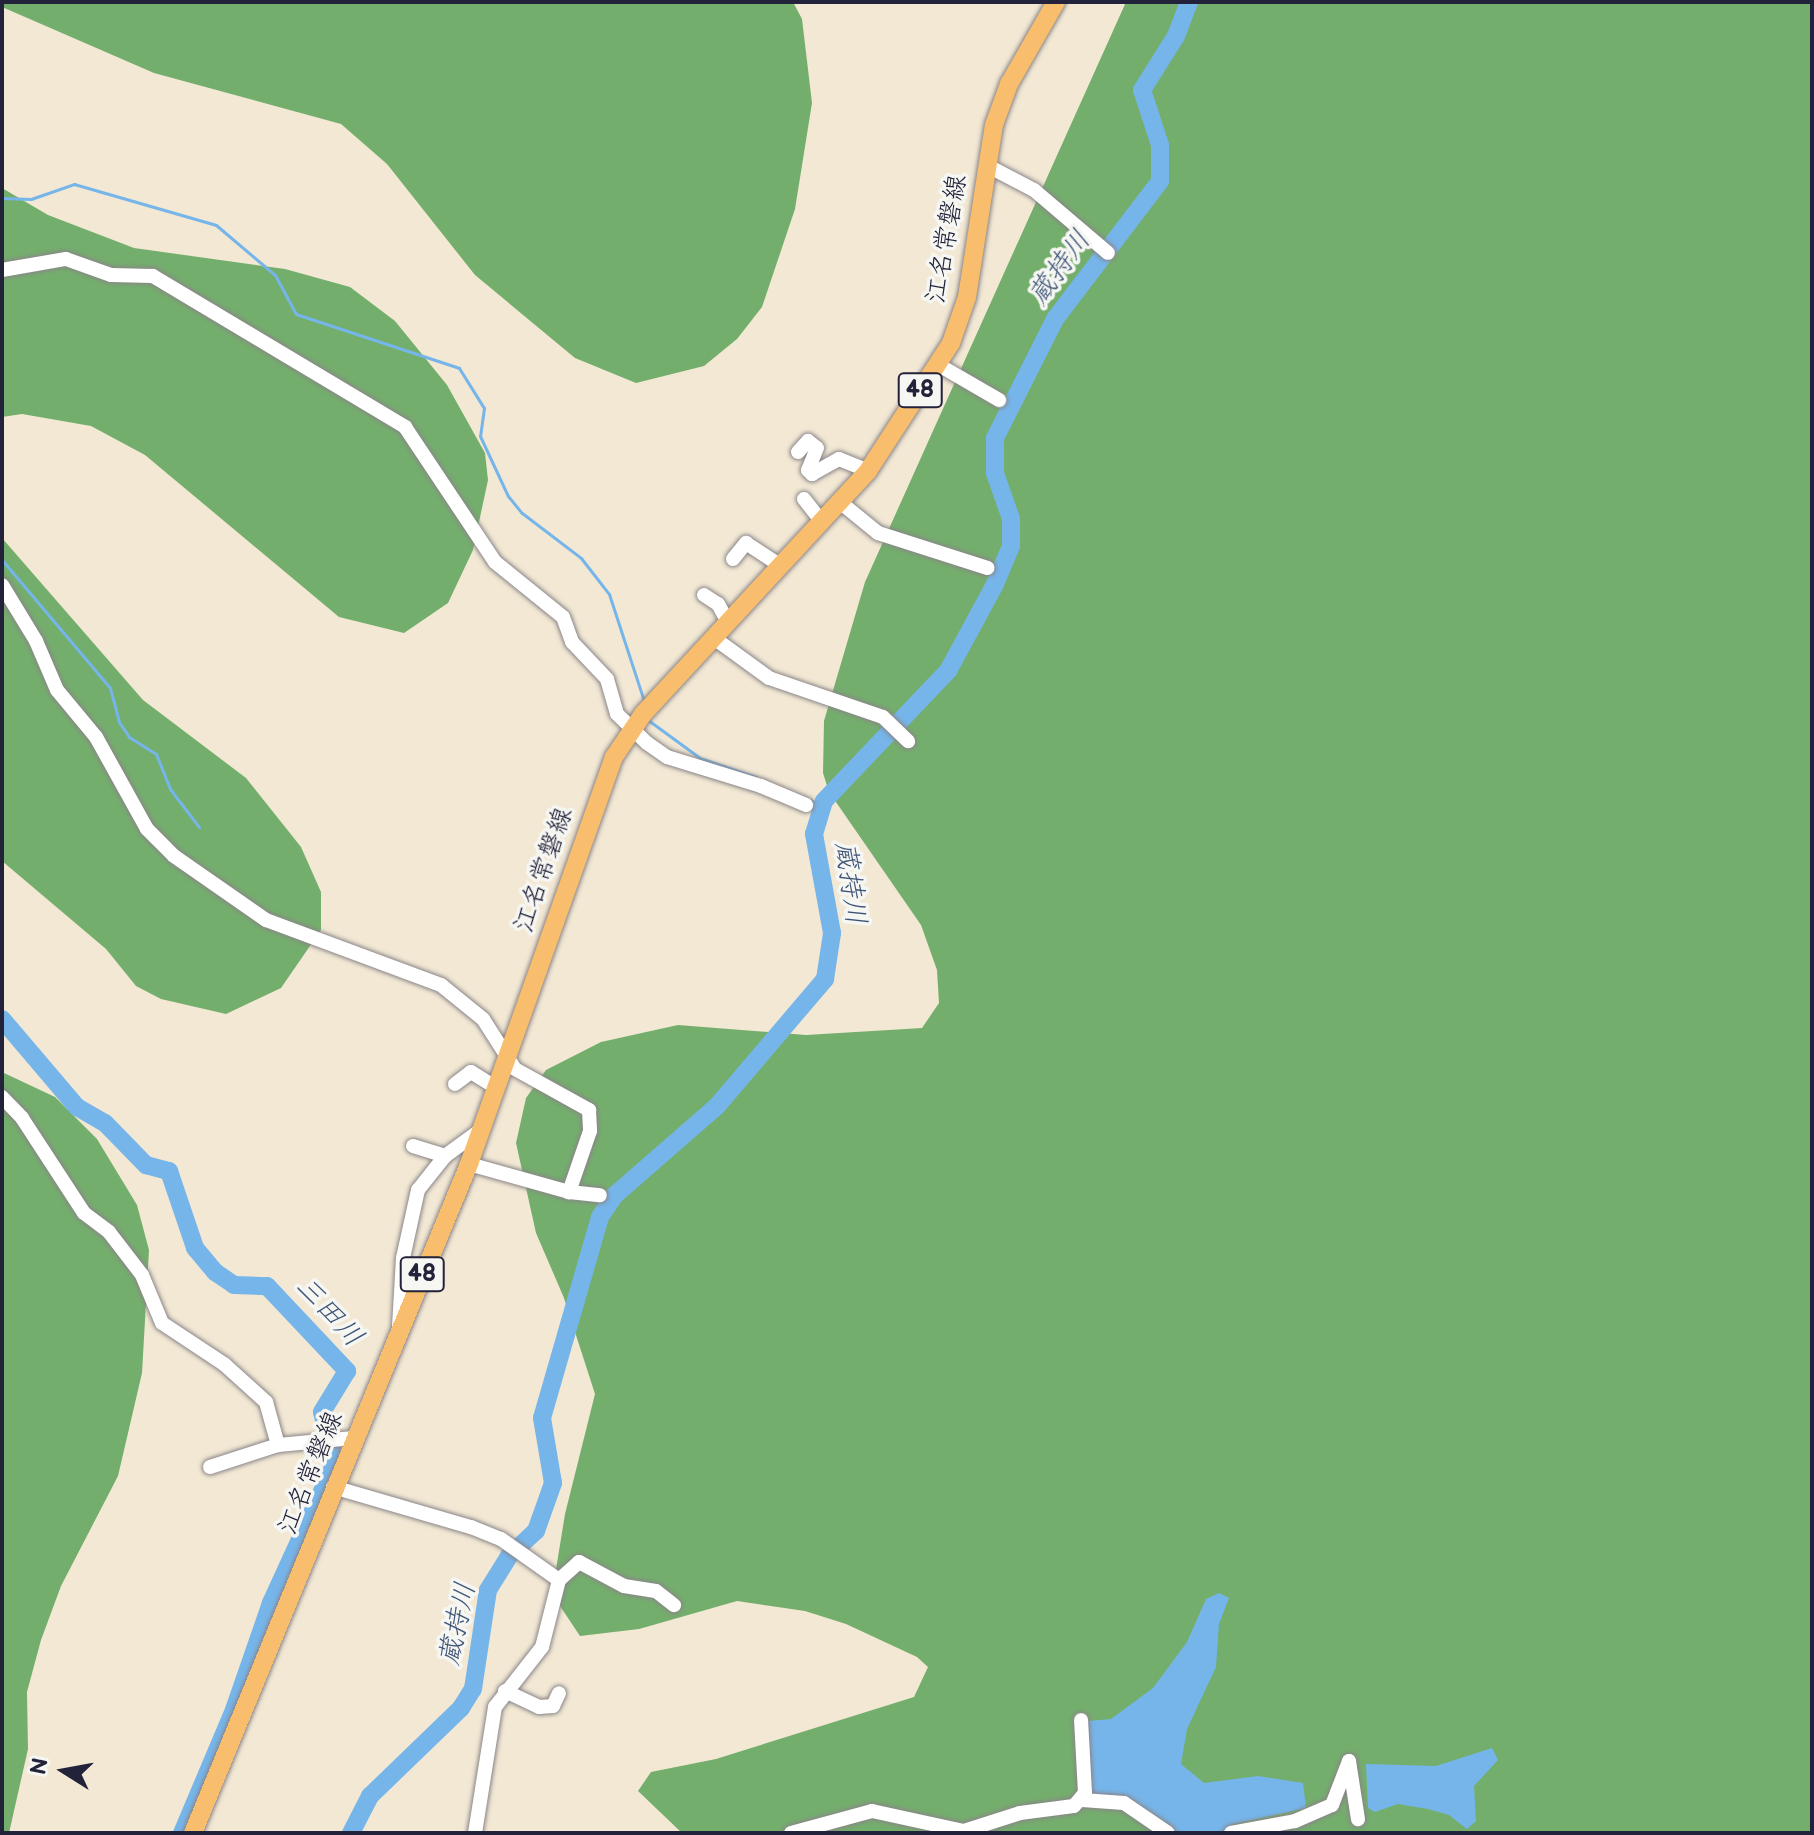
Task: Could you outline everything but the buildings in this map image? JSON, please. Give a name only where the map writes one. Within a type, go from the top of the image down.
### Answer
[{"type":"main road","name":"江名常磐線","points":[[193,1833],[333,1487],[469,1164],[600,788],[642,717],[868,471],[937,364],[967,297],[986,165],[1009,84],[1056,2]]},
{"type":"street","points":[[986,165],[1034,190],[1108,253]]},
{"type":"street","points":[[2,270],[66,259],[111,275],[153,276],[405,427],[495,562],[563,617],[572,642],[607,679],[617,714],[642,717],[667,757],[806,805]]},
{"type":"street","points":[[937,364],[999,400]]},
{"type":"street","points":[[798,452],[808,441],[817,448],[808,470],[812,474],[839,459],[868,471]]},
{"type":"street","points":[[804,499],[821,521]]},
{"type":"street","points":[[840,502],[878,533],[988,568]]},
{"type":"street","points":[[733,559],[746,543],[781,566]]},
{"type":"street","points":[[2,585],[36,641],[57,690],[96,737],[147,829],[167,849],[252,913],[441,985],[483,1019],[507,1058],[542,1086],[589,1110],[590,1131],[569,1192]]},
{"type":"street","points":[[704,595],[718,604],[728,622]]},
{"type":"street","points":[[714,638],[769,678],[883,717],[908,741]]},
{"type":"street","points":[[455,1084],[471,1072],[497,1088]]},
{"type":"street","points":[[2,1097],[22,1118],[84,1213],[109,1232],[142,1275],[162,1323],[224,1364],[266,1402],[278,1445]]},
{"type":"street","points":[[399,1328],[412,1209],[418,1190],[445,1156],[482,1129]]},
{"type":"street","points":[[413,1146],[445,1156]]},
{"type":"street","points":[[469,1164],[569,1192],[600,1195]]},
{"type":"street","points":[[210,1467],[278,1445],[354,1438]]},
{"type":"street","points":[[333,1487],[501,1539],[559,1580]]},
{"type":"street","points":[[475,1833],[491,1723],[505,1691],[542,1647],[559,1580],[579,1562],[624,1586],[656,1591],[674,1605]]},
{"type":"street","points":[[505,1691],[539,1707],[553,1706],[559,1693]]},
{"type":"street","points":[[1081,1720],[1082,1800]]},
{"type":"street","points":[[1231,1833],[1295,1821],[1332,1805],[1349,1761],[1358,1819]]},
{"type":"street","points":[[791,1833],[872,1811],[964,1831],[1082,1800],[1124,1803],[1168,1833]]},
{"type":"green space","points":[[2,2],[793,2],[802,19],[812,103],[795,209],[762,307],[737,339],[704,366],[636,383],[575,358],[475,275],[387,164],[341,124],[154,73],[2,7]]},
{"type":"green space","points":[[1126,2],[1812,2],[1812,1833],[682,1833],[638,1791],[651,1772],[716,1759],[914,1697],[928,1667],[917,1657],[846,1624],[805,1611],[737,1601],[639,1629],[580,1636],[552,1594],[565,1514],[595,1394],[564,1298],[536,1233],[516,1143],[526,1098],[546,1070],[601,1042],[678,1025],[806,1035],[922,1028],[939,1003],[937,970],[921,925],[829,792],[823,773],[824,721],[865,582]]},
{"type":"green space","points":[[2,188],[48,215],[134,248],[285,269],[350,287],[395,321],[447,385],[485,453],[488,480],[473,550],[448,603],[404,633],[339,617],[145,455],[91,426],[22,414],[2,417]]},
{"type":"green space","points":[[2,538],[143,700],[246,778],[301,847],[321,892],[321,930],[281,988],[226,1014],[161,999],[136,986],[106,949],[2,861]]},
{"type":"green space","points":[[2,1072],[55,1097],[97,1139],[137,1205],[149,1250],[142,1373],[118,1476],[61,1586],[41,1640],[27,1692],[28,1749],[9,1833],[2,1833]]},
{"type":"water","points":[[1219,1593],[1229,1598],[1219,1624],[1216,1667],[1187,1729],[1181,1764],[1204,1783],[1258,1776],[1303,1783],[1306,1808],[1234,1824],[1220,1833],[1172,1833],[1166,1825],[1090,1796],[1088,1721],[1111,1719],[1153,1688],[1187,1642],[1206,1599]]},
{"type":"water","points":[[1492,1748],[1498,1760],[1474,1786],[1476,1821],[1467,1829],[1449,1815],[1428,1809],[1398,1804],[1375,1812],[1368,1808],[1366,1764],[1436,1766]]},
{"type":"waterway","name":"蔵持川","points":[[351,1833],[370,1796],[461,1708],[473,1689],[488,1590],[509,1556],[536,1531],[553,1483],[542,1418],[600,1217],[615,1195],[717,1106],[825,979],[832,933],[814,834],[824,801],[948,671],[995,584],[1011,546],[1011,519],[995,473],[995,438],[1055,319],[1160,181],[1160,145],[1142,90],[1176,36],[1189,2]]},
{"type":"waterway","points":[[2,198],[31,199],[74,184],[216,225],[275,275],[296,314],[459,368],[484,408],[480,436],[508,496],[522,513],[581,558],[609,594],[644,701]]},
{"type":"waterway","points":[[2,560],[110,688],[119,722],[129,737],[156,754],[170,789],[199,827]]},
{"type":"waterway","points":[[648,720],[700,758],[756,777]]},
{"type":"waterway","points":[[811,800],[823,806]]},
{"type":"waterway","name":"三田川","points":[[2,1019],[77,1107],[105,1123],[146,1165],[169,1171],[195,1248],[215,1272],[234,1285],[267,1286],[347,1371],[322,1412],[335,1463],[271,1603],[234,1710],[182,1833]]}]
